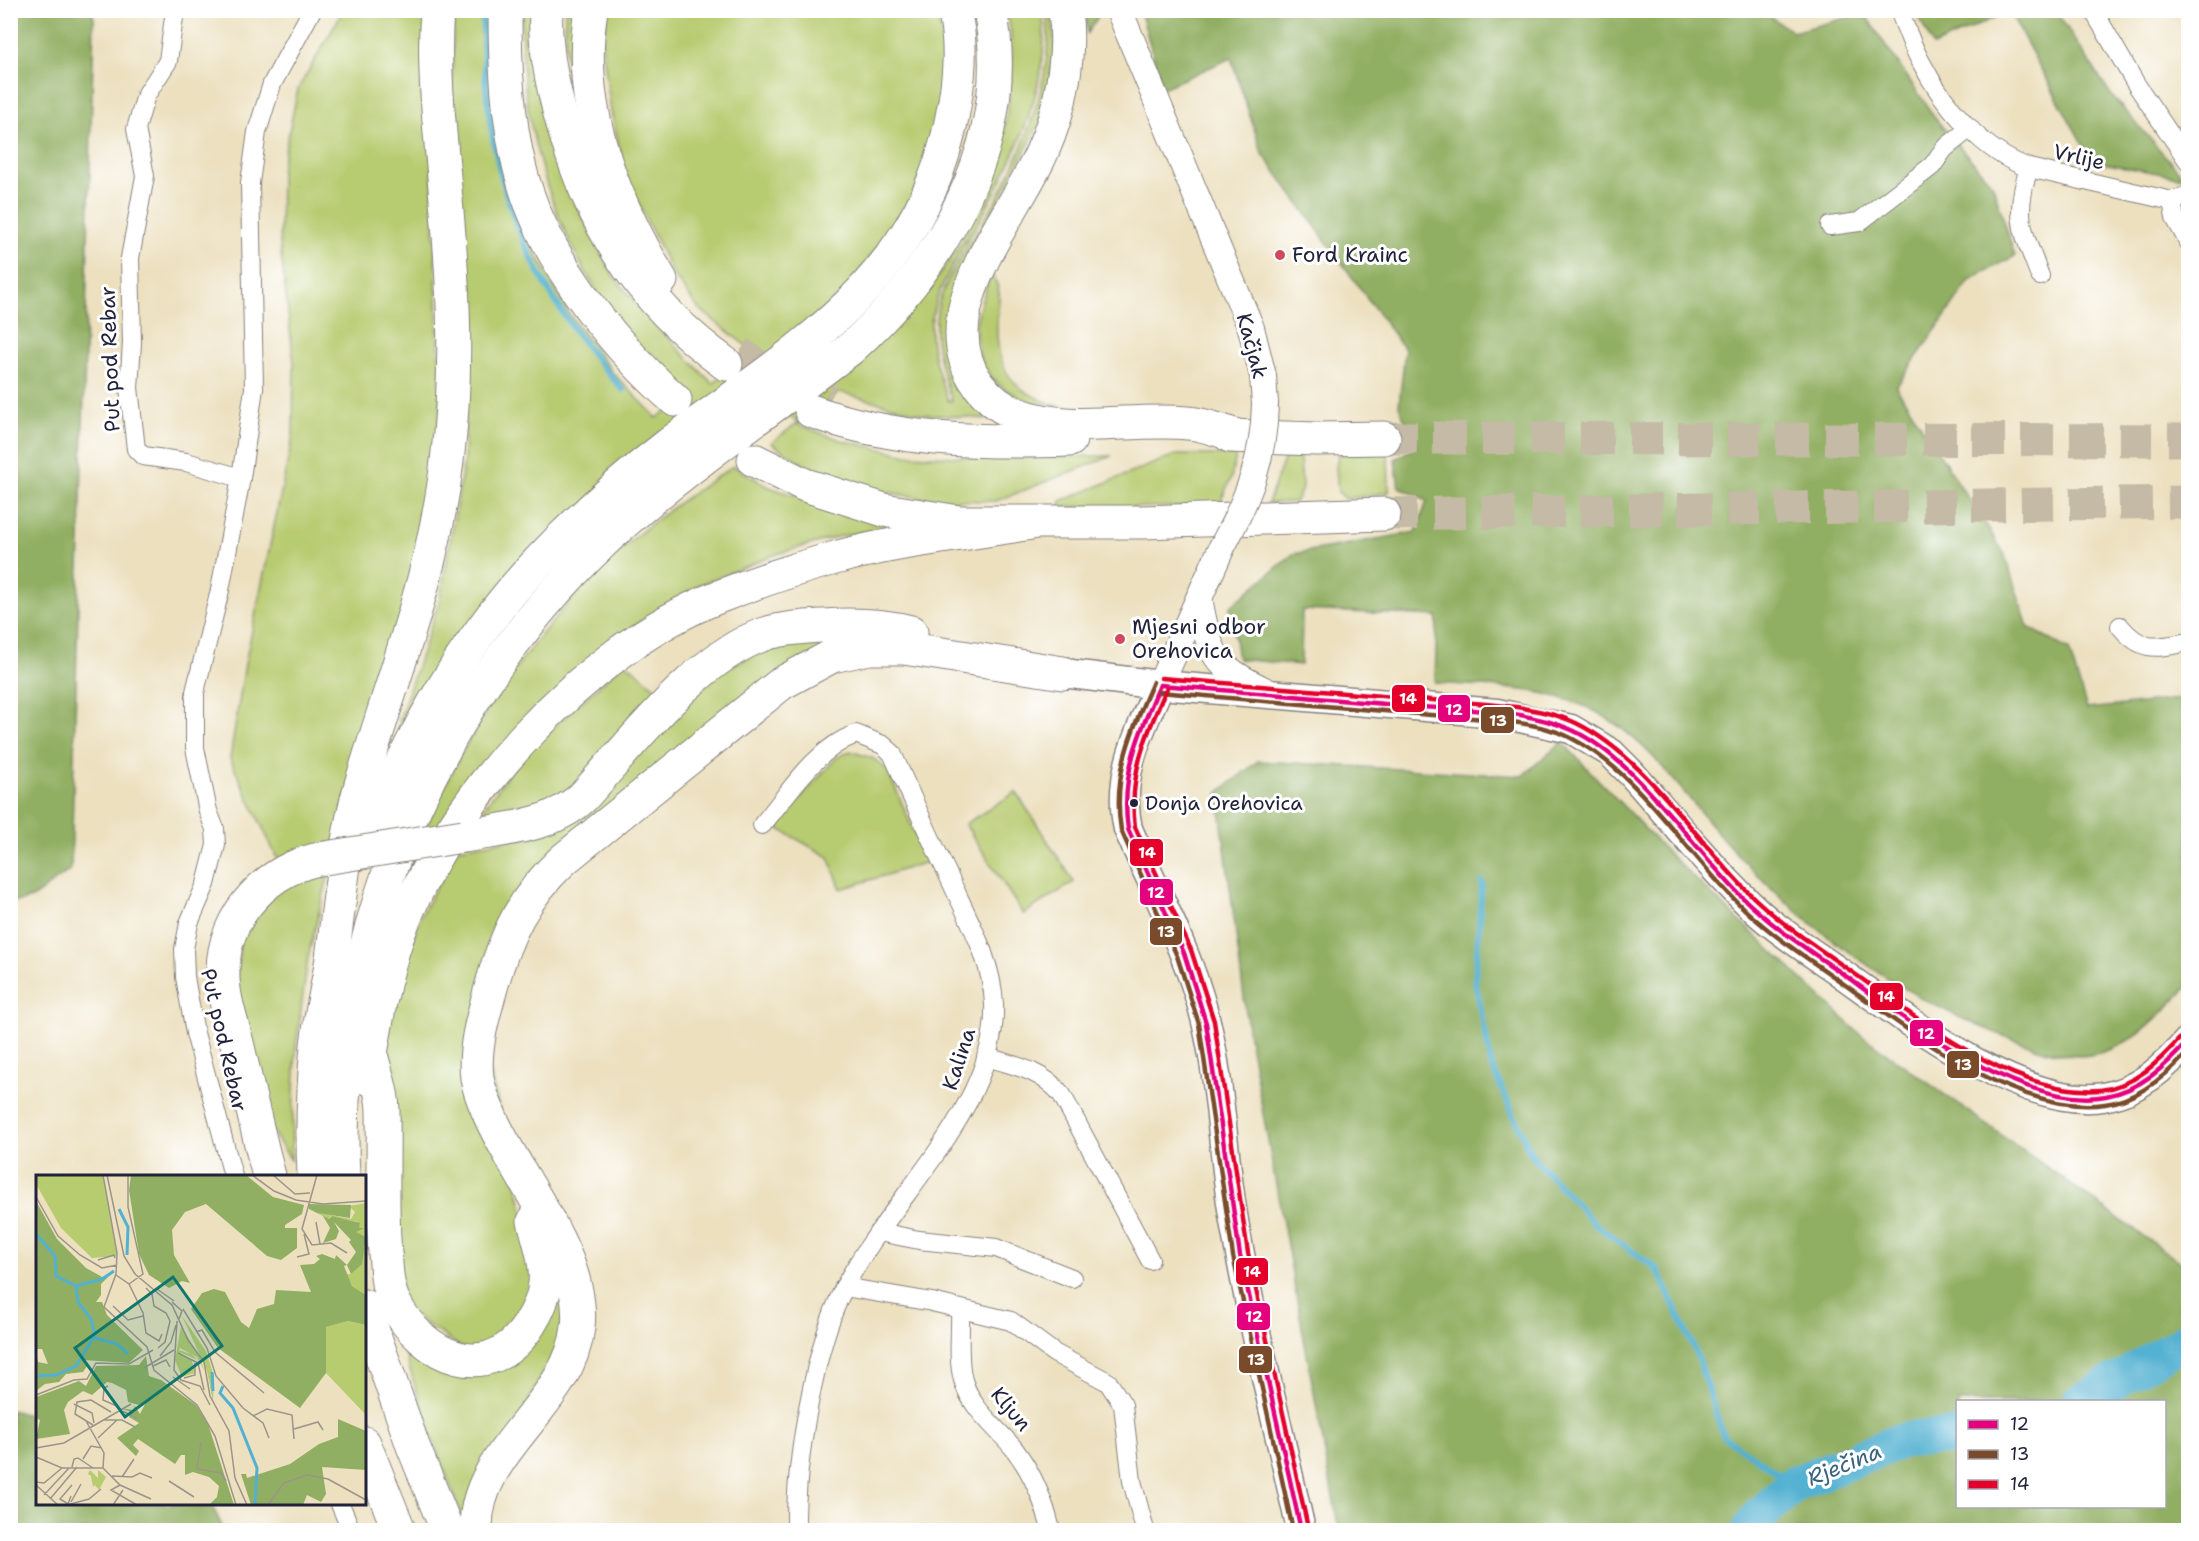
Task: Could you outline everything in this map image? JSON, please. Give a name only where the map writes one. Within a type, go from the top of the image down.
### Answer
[{"type":"highway","points":[[314,1175],[312,1137],[317,1045],[332,959],[343,868],[359,791],[413,621],[432,547],[447,461],[454,372],[453,286],[437,108],[437,10]]},
{"type":"highway","points":[[505,10],[508,96],[520,170],[543,228],[573,282],[600,321],[639,368],[675,400]]},
{"type":"highway","points":[[546,10],[549,74],[569,152],[587,198],[611,243],[634,276],[687,333],[733,359],[663,282],[626,219],[607,170],[594,119],[588,74],[591,10]]},
{"type":"highway","points":[[332,959],[361,855],[391,780],[432,703],[484,627],[534,566],[579,521],[666,447],[782,363],[847,308],[878,276],[905,238],[924,207],[948,140],[957,90],[960,53],[954,10]]},
{"type":"highway","points":[[343,1175],[343,1084],[357,996],[375,918],[390,869],[414,808],[439,758],[494,668],[546,602],[596,550],[650,501],[850,349],[882,321],[912,286],[938,248],[960,209],[978,163],[989,122],[995,78],[994,31],[990,10]]},
{"type":"highway","points":[[1065,10],[1068,30],[1060,99],[1043,152],[971,287],[962,334],[968,366],[990,398],[1015,414],[1031,419],[1060,423],[1188,423],[1237,436]]},
{"type":"highway","points":[[821,406],[851,424],[893,434],[939,440],[992,442],[1237,436],[1317,439],[1384,438]]},
{"type":"highway","points":[[754,460],[805,485],[884,510],[959,522],[1031,523],[1384,514]]},
{"type":"highway","points":[[361,1175],[366,1084],[383,985],[399,934],[420,887],[457,823],[488,779],[521,739],[574,690],[651,632],[715,598],[837,557],[1031,523]]},
{"type":"highway","points":[[269,1175],[224,990],[225,952],[232,925],[261,889],[294,866],[325,858],[534,824],[567,810],[582,798],[699,674],[729,651],[764,634],[815,626],[871,626],[924,636],[977,658]]},
{"type":"highway","points":[[476,1530],[477,1508],[485,1486],[499,1461],[559,1380],[567,1365],[578,1329],[578,1293],[570,1267],[486,1105],[477,1078],[477,1052],[498,962],[518,914],[538,884],[618,814],[782,683],[804,669],[832,656],[869,648],[931,650],[1062,673]]},
{"type":"highway","points":[[371,1055],[384,1111],[382,1217],[388,1287],[392,1299],[407,1324],[431,1347],[447,1355],[474,1361],[491,1358],[505,1351],[524,1333],[539,1306],[545,1282],[545,1269],[525,1184]]},
{"type":"highway","points":[[366,1275],[370,1321],[413,1446],[447,1530]]},
{"type":"highway","points":[[366,1446],[399,1530]]},
{"type":"main road","name":"Kačjak","points":[[1119,10],[1251,328],[1263,376],[1265,404],[1263,446],[1257,467],[1160,685]]},
{"type":"main road","points":[[1199,598],[1205,634],[1213,653],[1222,666],[1268,692]]},
{"type":"main road","points":[[1062,673],[1160,685],[1268,692],[1497,713],[1571,729],[1611,753],[1631,772],[1746,900],[1773,925],[1929,1035],[1996,1071],[2057,1096],[2103,1097],[2119,1094],[2146,1081],[2188,1041]]},
{"type":"main road","points":[[1160,685],[1135,743],[1124,778],[1124,812],[1128,829],[1189,965],[1200,998],[1212,1053],[1224,1156],[1242,1269],[1301,1530]]},
{"type":"street","name":"Put pod Rebar","points":[[175,10],[168,61],[146,95],[136,129],[145,176],[130,258],[132,343],[129,388],[136,449],[143,456],[186,462],[241,478],[220,590],[195,692],[195,748],[208,811],[215,829],[216,845],[206,884],[189,923],[184,949],[185,977],[195,1033],[233,1175]]},
{"type":"street","points":[[241,478],[254,388],[250,183],[257,132],[272,84],[312,10]]},
{"type":"street","name":"Vrlije","points":[[1899,10],[1921,63],[1947,101],[1983,142],[2010,162],[2029,168],[2180,198]]},
{"type":"street","points":[[2093,10],[2136,84],[2188,161]]},
{"type":"street","points":[[1830,226],[1858,222],[1932,166],[1944,149],[1971,128]]},
{"type":"street","points":[[2029,168],[2020,194],[2019,208],[2021,224],[2040,276]]},
{"type":"street","points":[[2180,198],[2175,218],[2188,241]]},
{"type":"street","points":[[2120,626],[2137,644],[2144,647],[2188,642]]},
{"type":"street","name":"Kalina","points":[[762,825],[816,760],[840,740],[856,734],[883,745],[892,753],[985,955],[994,1002],[994,1023],[986,1057],[969,1103],[954,1129],[879,1232],[844,1287],[826,1331],[797,1484],[796,1530]]},
{"type":"street","points":[[986,1057],[1018,1066],[1051,1081],[1062,1095],[1150,1260]]},
{"type":"street","points":[[879,1232],[919,1240],[996,1248],[1072,1278]]},
{"type":"street","points":[[844,1287],[932,1302],[960,1310],[990,1314],[1011,1321],[1062,1358],[1108,1382],[1123,1405],[1132,1481],[1145,1530]]},
{"type":"street","name":"Kljun","points":[[960,1310],[960,1362],[963,1381],[981,1414],[1015,1449],[1028,1470],[1041,1494],[1051,1530]]},
{"type":"street","points":[[341,1505],[351,1530]]},
{"type":"green space","points":[[11,10],[92,11],[94,19],[71,869],[32,898],[11,903]]},
{"type":"green space","points":[[1760,10],[1793,32],[1864,13],[1935,118],[1993,185],[2015,256],[1971,279],[1896,387],[2004,553],[2028,627],[2069,650],[2087,709],[2188,698],[2188,987],[2144,1029],[2119,1046],[2105,1051],[2090,1055],[2071,1055],[2051,1052],[2015,1040],[1976,1025],[1937,1006],[1864,963],[1796,910],[1765,882],[1720,836],[1645,748],[1610,720],[1569,700],[1547,694],[1525,690],[1435,683],[1437,616],[1302,610],[1301,665],[1238,659],[1230,607],[1293,554],[1416,532],[1427,501],[1399,487],[1395,459],[1416,447],[1399,406],[1405,350],[1262,153],[1231,58],[1163,88],[1140,11]]},
{"type":"green space","points":[[343,11],[426,11],[441,409],[414,576],[333,848],[280,864],[230,759],[245,664],[293,436],[294,363],[280,245],[281,169],[298,89]]},
{"type":"green space","points":[[454,11],[490,11],[493,114],[523,229],[569,314],[613,373],[657,418],[687,394],[638,347],[605,304],[582,266],[563,226],[547,185],[535,143],[522,55],[522,11],[537,11],[536,49],[548,135],[575,203],[614,277],[657,327],[713,384],[750,349],[698,308],[672,273],[626,177],[611,111],[602,44],[608,11],[936,11],[944,45],[941,97],[933,143],[911,198],[843,293],[780,346],[653,442],[402,730],[399,720],[440,599],[464,461],[470,290],[456,179],[452,78]]},
{"type":"green space","points":[[565,11],[580,11],[581,109],[571,112],[566,67]]},
{"type":"green space","points":[[1007,11],[1042,11],[1044,38],[1042,65],[1036,93],[1017,148],[940,291],[935,303],[931,327],[932,348],[938,370],[948,401],[952,401],[938,351],[936,320],[941,295],[1008,178],[1020,151],[1040,93],[1046,65],[1048,37],[1046,11],[1052,11],[1055,49],[1042,118],[966,266],[978,407],[990,419],[922,414],[840,392],[799,423],[788,416],[863,356],[897,324],[928,289],[955,252],[977,212],[995,167],[1008,106],[1012,51]]},
{"type":"green space","points":[[1085,11],[1102,11],[1087,33]]},
{"type":"green space","points":[[1916,11],[2009,11],[1933,46]]},
{"type":"green space","points":[[2009,11],[2056,11],[2112,96],[2185,178],[2092,161]]},
{"type":"green space","points":[[991,273],[999,292],[998,346],[1003,365],[1011,379],[1023,390],[1037,398],[1054,405],[1094,415],[1032,402],[998,384],[986,370],[978,351],[976,326]]},
{"type":"green space","points":[[796,424],[841,440],[907,455],[984,458],[1112,456],[996,501],[933,500],[875,490],[814,471],[771,443]]},
{"type":"green space","points":[[1288,449],[1300,458],[1302,489],[1295,502],[1268,503]]},
{"type":"green space","points":[[1388,452],[1389,492],[1346,499],[1338,492],[1336,468],[1338,454]]},
{"type":"green space","points":[[1175,455],[1236,455],[1231,478],[1218,507],[1060,507],[1061,501]]},
{"type":"green space","points":[[733,466],[769,487],[837,510],[904,526],[840,536],[777,554],[699,585],[617,640],[397,902],[437,802],[487,710],[516,667],[584,586],[623,548],[663,515]]},
{"type":"green space","points":[[874,637],[578,836],[476,1008],[538,1276],[522,1321],[471,1354],[403,1308],[380,1038],[421,915],[457,848],[530,837],[727,667],[785,643]]},
{"type":"green space","points":[[625,662],[663,694],[565,797],[470,827],[521,757]]},
{"type":"green space","points":[[1562,742],[1671,856],[1861,1035],[2188,1268],[2188,1530],[1339,1530],[1249,1037],[1218,793],[1258,761],[1522,776]]},
{"type":"green space","points":[[850,751],[874,759],[888,771],[927,862],[841,889],[829,857],[777,828],[783,818],[836,758]]},
{"type":"green space","points":[[1016,792],[1074,882],[1023,914],[965,824]]},
{"type":"green space","points":[[330,869],[308,957],[296,1047],[291,1160],[268,1125],[235,990],[241,935],[280,886]]},
{"type":"green space","points":[[555,1292],[566,1299],[560,1342],[464,1521],[427,1425],[394,1318],[461,1368]]},
{"type":"green space","points":[[11,1410],[36,1418],[36,1505],[212,1505],[224,1530],[11,1530]]},
{"type":"waterway","points":[[483,10],[484,66],[490,119],[499,168],[513,215],[532,260],[557,304],[587,347],[623,390]]},
{"type":"waterway","points":[[1482,882],[1475,981],[1492,1067],[1532,1156],[1596,1225],[1657,1269],[1697,1355],[1723,1436],[1794,1484]]},
{"type":"waterway","name":"Rječina","points":[[2083,1400],[2188,1339]]},
{"type":"waterway","name":"Rječina","points":[[1750,1530],[1758,1517],[1794,1484],[1903,1440],[1956,1436]]},
{"type":"tunnel","points":[[739,353],[772,375],[830,400]]},
{"type":"tunnel","points":[[1384,438],[2188,440]]},
{"type":"tunnel","points":[[1384,514],[2188,502]]},
{"type":"transit line","name":"14","points":[[1161,678],[1499,705],[1559,716],[1601,738],[1624,756],[1667,800],[1727,870],[1758,902],[1782,922],[1933,1029],[1998,1067],[2032,1080],[2066,1089],[2112,1088],[2146,1071],[2182,1036]]},
{"type":"transit line","name":"13","points":[[1153,682],[1137,718],[1121,772],[1119,791],[1121,830],[1177,956],[1199,1024],[1233,1256],[1293,1530]]},
{"type":"transit line","name":"12","points":[[1160,685],[1498,712],[1537,718],[1572,730],[1595,743],[1639,781],[1721,875],[1777,927],[1933,1037],[1967,1058],[2003,1076],[2039,1090],[2073,1097],[2106,1096],[2118,1093],[2152,1076],[2188,1041]]},
{"type":"transit line","name":"12","points":[[1160,685],[1133,755],[1127,791],[1128,829],[1184,953],[1206,1023],[1240,1255],[1301,1530]]},
{"type":"transit line","name":"14","points":[[1167,688],[1140,756],[1134,790],[1135,827],[1191,950],[1214,1021],[1248,1253],[1308,1528]]},
{"type":"transit line","name":"13","points":[[1159,692],[1497,720],[1555,731],[1595,752],[1617,770],[1639,791],[1738,903],[1774,934],[1929,1044],[1999,1083],[2035,1097],[2071,1104],[2105,1104],[2129,1098],[2151,1086],[2188,1052]]},
{"type":"place","name":"Ford Krainc","points":[[1280,255]]},
{"type":"place","name":"Mjesni odbor Orehovica","points":[[1120,639]]},
{"type":"place","name":"Donja Orehovica","points":[[1134,803]]}]
